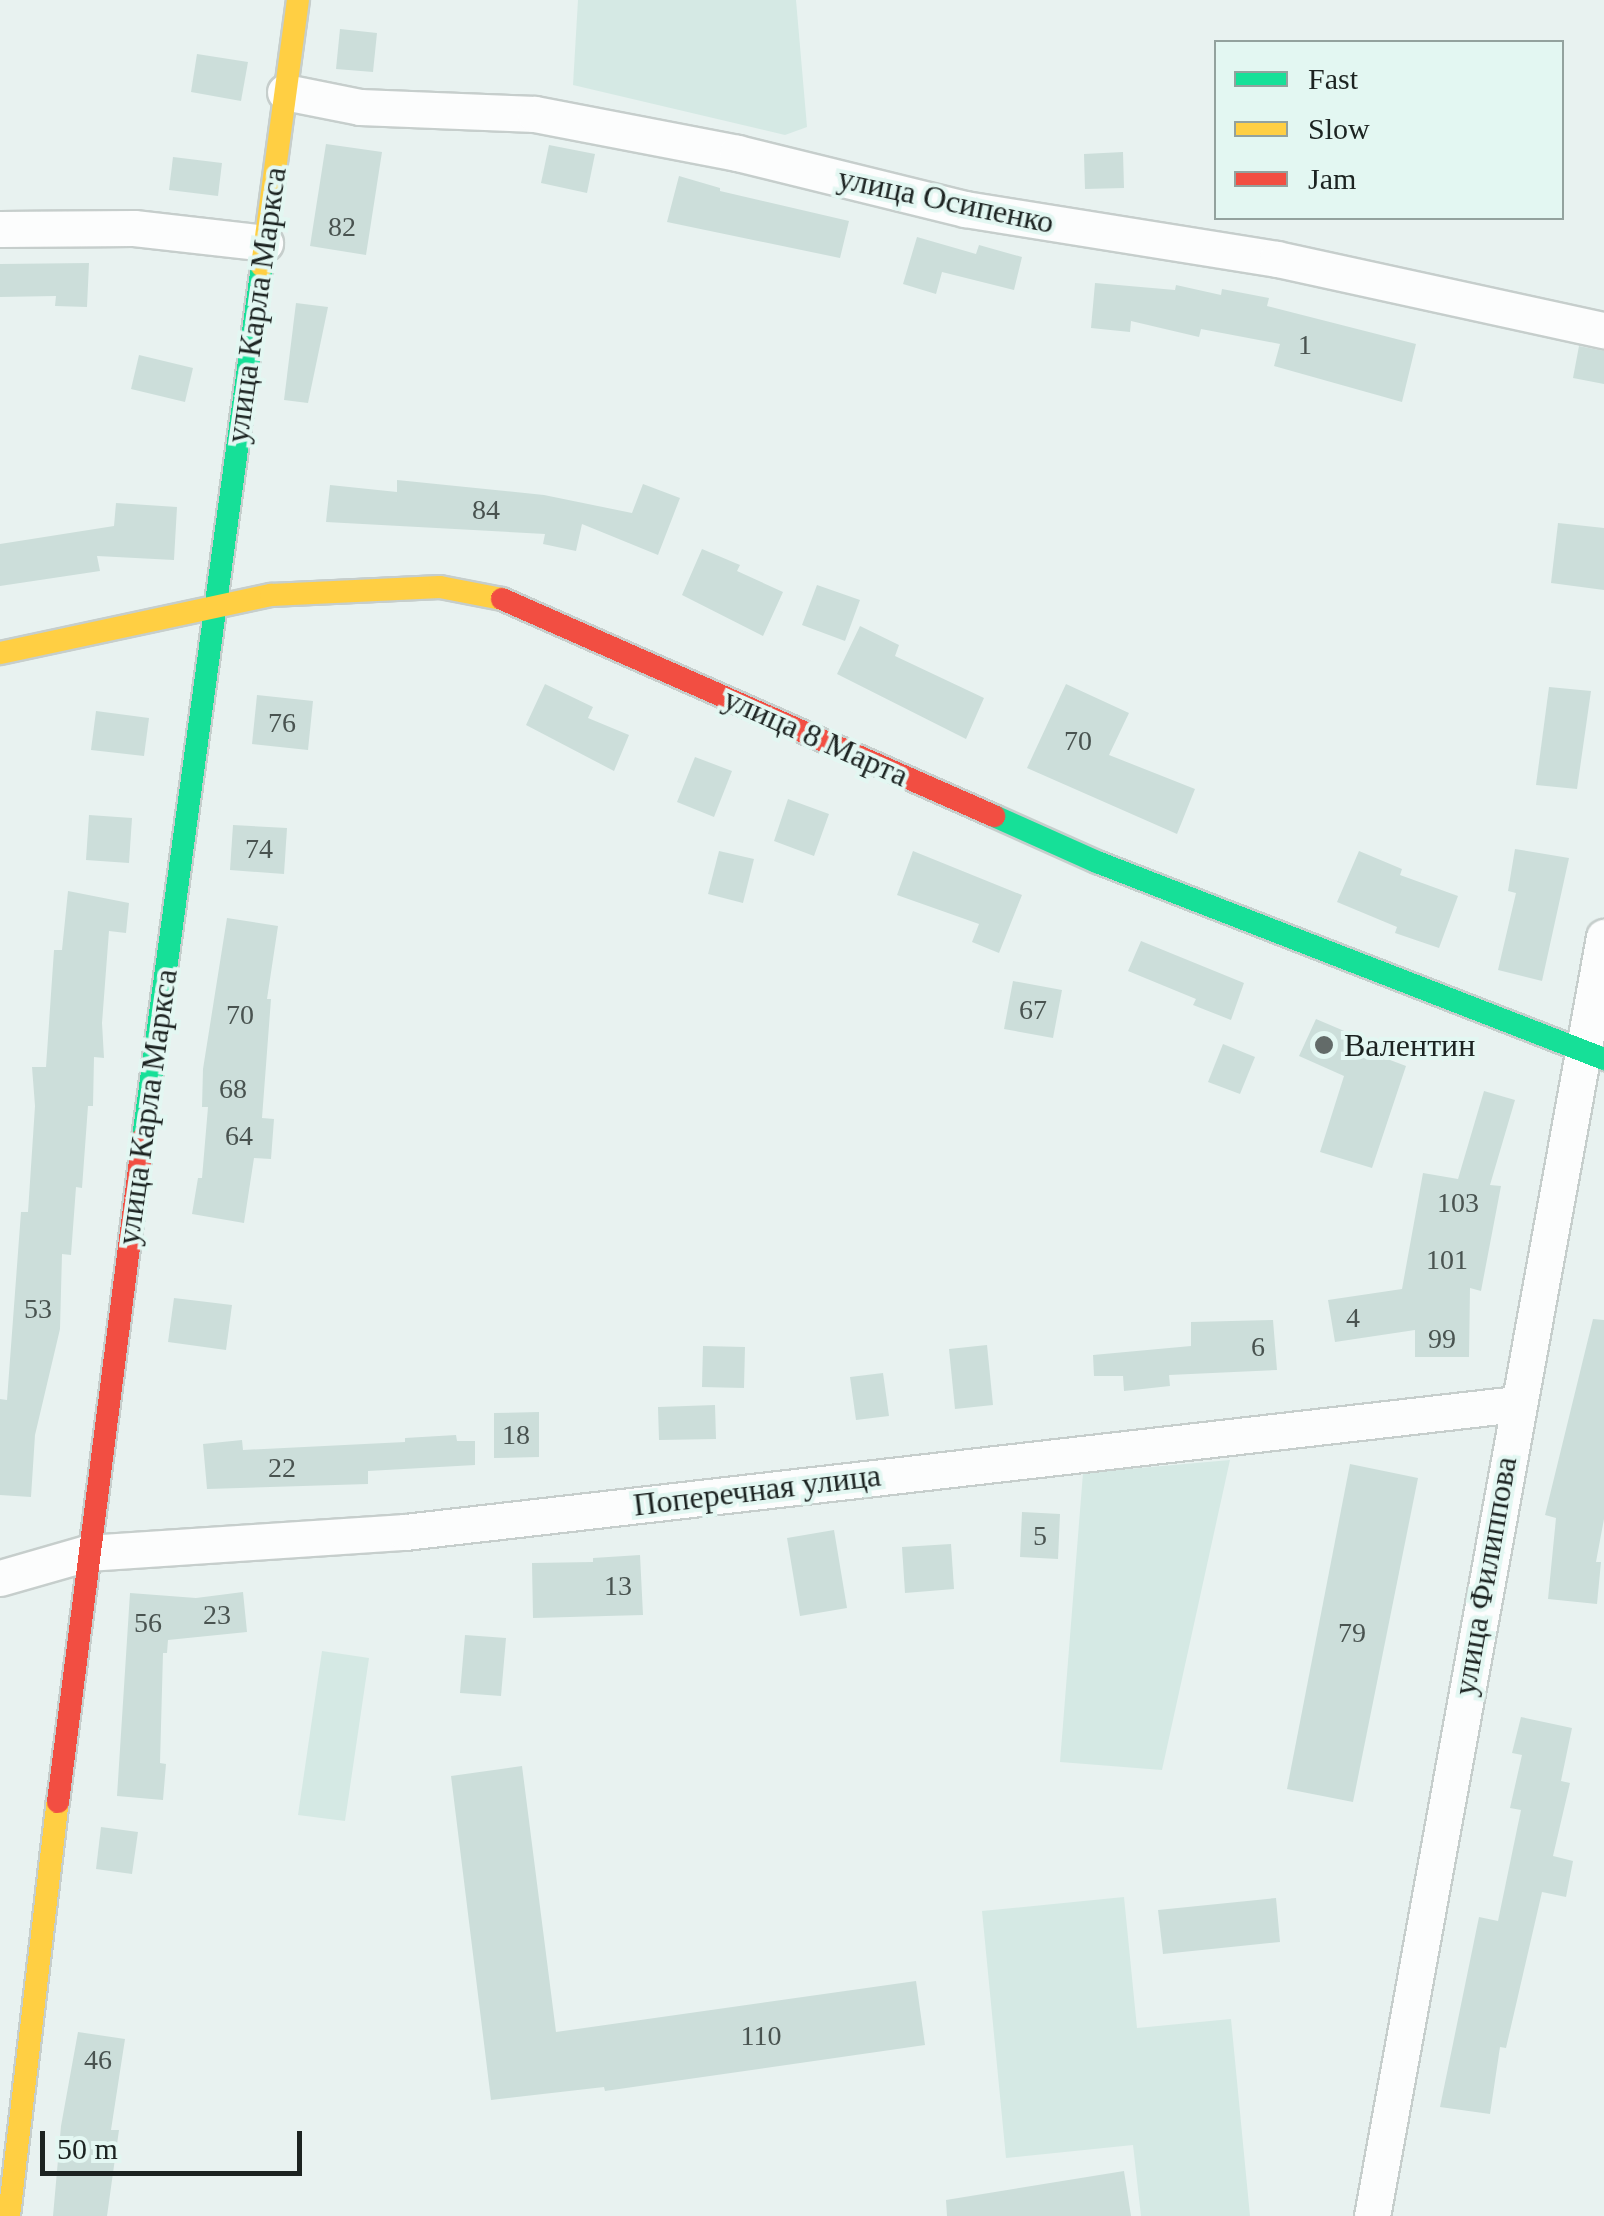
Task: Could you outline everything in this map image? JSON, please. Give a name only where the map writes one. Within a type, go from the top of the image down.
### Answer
[{"type":"street","name":"улица Карла Маркса","points":[[9,2216],[87,1553],[298,0]]},
{"type":"street","name":"улица Осипенко","points":[[285,92],[360,107],[536,114],[737,153],[965,209],[1277,259],[1604,330]]},
{"type":"street","points":[[0,229],[134,228],[264,243]]},
{"type":"street","name":"улица 8 Марта","points":[[0,653],[271,594],[440,587],[506,600],[1096,862],[1532,1035],[1595,1055]]},
{"type":"street","name":"улица Филиппова","points":[[1372,2216],[1516,1404],[1595,1055],[1604,937]]},
{"type":"street","name":"Поперечная улица","points":[[0,1578],[87,1553],[405,1532],[1516,1404]]},
{"type":"shaded area","points":[[578,0],[796,0],[807,127],[785,135],[573,85]]},
{"type":"shaded area","points":[[1230,1460],[1162,1770],[1060,1762],[1083,1473]]},
{"type":"shaded area","points":[[322,1651],[369,1658],[345,1821],[298,1815]]},
{"type":"shaded area","points":[[1124,1897],[1137,2028],[1231,2019],[1250,2216],[1141,2216],[1133,2145],[1006,2158],[982,1911]]},
{"type":"building","points":[[340,29],[377,33],[373,72],[336,69]]},
{"type":"building","points":[[197,54],[248,62],[241,101],[191,92]]},
{"type":"building","points":[[326,144],[382,152],[366,255],[310,246]]},
{"type":"building","points":[[549,145],[595,154],[587,193],[541,183]]},
{"type":"building","points":[[1123,152],[1124,188],[1085,189],[1084,154]]},
{"type":"building","points":[[173,157],[222,163],[218,196],[169,190]]},
{"type":"building","points":[[679,176],[720,191],[849,221],[840,258],[667,222]]},
{"type":"building","points":[[917,237],[976,254],[979,245],[1022,257],[1014,290],[942,272],[936,294],[903,284]]},
{"type":"building","points":[[89,263],[87,307],[55,306],[56,296],[0,297],[0,264]]},
{"type":"building","points":[[1095,283],[1175,290],[1176,285],[1221,295],[1222,289],[1269,298],[1267,306],[1416,344],[1402,402],[1274,366],[1280,344],[1201,329],[1199,337],[1131,321],[1130,332],[1091,328]]},
{"type":"building","points":[[296,303],[328,307],[308,403],[284,400]]},
{"type":"building","points":[[1579,346],[1604,351],[1604,384],[1573,378]]},
{"type":"building","points":[[139,355],[193,368],[185,402],[131,389]]},
{"type":"building","points":[[397,480],[544,495],[632,513],[643,484],[680,498],[658,555],[582,524],[576,551],[543,544],[545,534],[326,522],[330,485],[397,492]]},
{"type":"building","points":[[116,503],[177,507],[174,560],[97,556],[100,571],[0,586],[0,544],[114,526]]},
{"type":"building","points":[[1558,523],[1604,528],[1604,590],[1551,583]]},
{"type":"building","points":[[702,549],[740,565],[737,571],[783,592],[763,636],[682,595]]},
{"type":"building","points":[[817,585],[860,600],[845,641],[802,625]]},
{"type":"building","points":[[860,626],[899,645],[895,656],[984,698],[966,739],[837,674]]},
{"type":"building","points":[[545,684],[593,707],[588,718],[629,735],[614,771],[526,725]]},
{"type":"building","points":[[1066,684],[1129,713],[1109,755],[1195,789],[1177,834],[1027,768]]},
{"type":"building","points":[[1549,687],[1591,691],[1577,789],[1536,785]]},
{"type":"building","points":[[257,695],[313,701],[308,750],[252,744]]},
{"type":"building","points":[[96,711],[149,718],[144,756],[91,750]]},
{"type":"building","points":[[695,757],[732,771],[714,817],[677,802]]},
{"type":"building","points":[[788,799],[829,814],[814,856],[774,841]]},
{"type":"building","points":[[89,815],[132,818],[129,863],[86,860]]},
{"type":"building","points":[[233,825],[287,828],[284,874],[230,870]]},
{"type":"building","points":[[1515,849],[1569,858],[1542,981],[1498,970],[1516,893],[1508,891]]},
{"type":"building","points":[[719,851],[754,859],[743,903],[708,894]]},
{"type":"building","points":[[913,851],[1022,895],[999,953],[972,942],[979,924],[897,895]]},
{"type":"building","points":[[1359,851],[1402,869],[1400,875],[1458,896],[1439,948],[1395,933],[1397,927],[1337,902]]},
{"type":"building","points":[[68,891],[129,903],[126,933],[109,931],[102,1023],[104,1058],[94,1057],[93,1106],[88,1106],[82,1188],[76,1187],[71,1255],[62,1254],[60,1329],[35,1435],[31,1497],[0,1495],[0,1399],[7,1400],[21,1212],[28,1212],[35,1106],[32,1067],[46,1067],[54,950],[62,950]]},
{"type":"building","points":[[227,918],[278,926],[267,999],[271,999],[262,1118],[274,1119],[271,1159],[254,1158],[244,1223],[192,1214],[198,1178],[202,1178],[208,1107],[202,1107],[203,1069]]},
{"type":"building","points":[[1141,941],[1244,983],[1231,1020],[1193,1005],[1196,999],[1128,971]]},
{"type":"building","points":[[1013,981],[1062,990],[1053,1038],[1004,1029]]},
{"type":"building","points":[[1316,1019],[1349,1033],[1345,1043],[1406,1066],[1372,1168],[1320,1152],[1344,1076],[1299,1056]]},
{"type":"building","points":[[1223,1044],[1255,1057],[1240,1094],[1208,1082]]},
{"type":"building","points":[[1484,1091],[1515,1100],[1490,1185],[1501,1186],[1481,1291],[1470,1288],[1469,1357],[1415,1357],[1415,1330],[1335,1342],[1328,1300],[1402,1289],[1423,1173],[1458,1179]]},
{"type":"building","points":[[174,1298],[232,1305],[226,1350],[168,1342]]},
{"type":"building","points":[[1593,1319],[1604,1320],[1604,1519],[1596,1562],[1601,1562],[1597,1604],[1548,1599],[1556,1518],[1545,1515]]},
{"type":"building","points":[[1273,1320],[1277,1370],[1169,1375],[1170,1386],[1124,1391],[1123,1376],[1094,1376],[1093,1355],[1191,1346],[1191,1322]]},
{"type":"building","points":[[987,1345],[993,1405],[955,1409],[949,1349]]},
{"type":"building","points":[[703,1346],[745,1347],[744,1388],[702,1387]]},
{"type":"building","points":[[883,1373],[889,1416],[856,1420],[850,1377]]},
{"type":"building","points":[[715,1405],[716,1439],[659,1440],[658,1407]]},
{"type":"building","points":[[539,1412],[539,1457],[494,1458],[494,1413]]},
{"type":"building","points":[[456,1435],[457,1441],[475,1441],[475,1465],[368,1471],[368,1484],[207,1489],[203,1444],[242,1440],[243,1450],[405,1442],[405,1438]]},
{"type":"building","points":[[1350,1464],[1418,1478],[1353,1802],[1287,1789]]},
{"type":"building","points":[[1022,1512],[1060,1514],[1058,1559],[1020,1557]]},
{"type":"building","points":[[834,1530],[847,1608],[800,1616],[787,1538]]},
{"type":"building","points":[[951,1544],[954,1589],[905,1593],[902,1547]]},
{"type":"building","points":[[640,1555],[643,1615],[533,1618],[532,1563],[593,1562],[593,1558]]},
{"type":"building","points":[[243,1592],[247,1632],[168,1640],[167,1653],[163,1653],[163,1800],[117,1796],[130,1593],[196,1598]]},
{"type":"building","points":[[465,1635],[506,1638],[501,1696],[460,1693]]},
{"type":"building","points":[[1521,1717],[1572,1728],[1561,1781],[1570,1783],[1553,1856],[1573,1861],[1566,1897],[1542,1892],[1506,2048],[1500,2047],[1490,2114],[1440,2107],[1479,1917],[1498,1921],[1521,1810],[1510,1808],[1522,1755],[1512,1753]]},
{"type":"building","points":[[522,1766],[556,2032],[916,1981],[925,2045],[605,2091],[604,2087],[491,2100],[451,1776]]},
{"type":"building","points":[[101,1827],[138,1832],[132,1874],[96,1869]]},
{"type":"building","points":[[1276,1898],[1280,1942],[1163,1954],[1158,1910]]},
{"type":"building","points":[[78,2032],[125,2039],[111,2130],[119,2130],[107,2216],[53,2216],[61,2126]]},
{"type":"building","points":[[1124,2171],[1131,2216],[947,2216],[946,2200]]},
{"type":"traffic: fast","points":[[143,1138],[262,266]]},
{"type":"traffic: fast","points":[[994,816],[1097,862],[1604,1059]]},
{"type":"traffic: slow","points":[[262,266],[298,0]]},
{"type":"traffic: slow","points":[[0,653],[271,595],[440,587],[502,599]]},
{"type":"traffic: slow","points":[[9,2216],[58,1802]]},
{"type":"traffic: jam","points":[[502,599],[994,816]]},
{"type":"traffic: jam","points":[[58,1802],[143,1138]]},
{"type":"place","name":"Валентин","points":[[1324,1045]]}]
